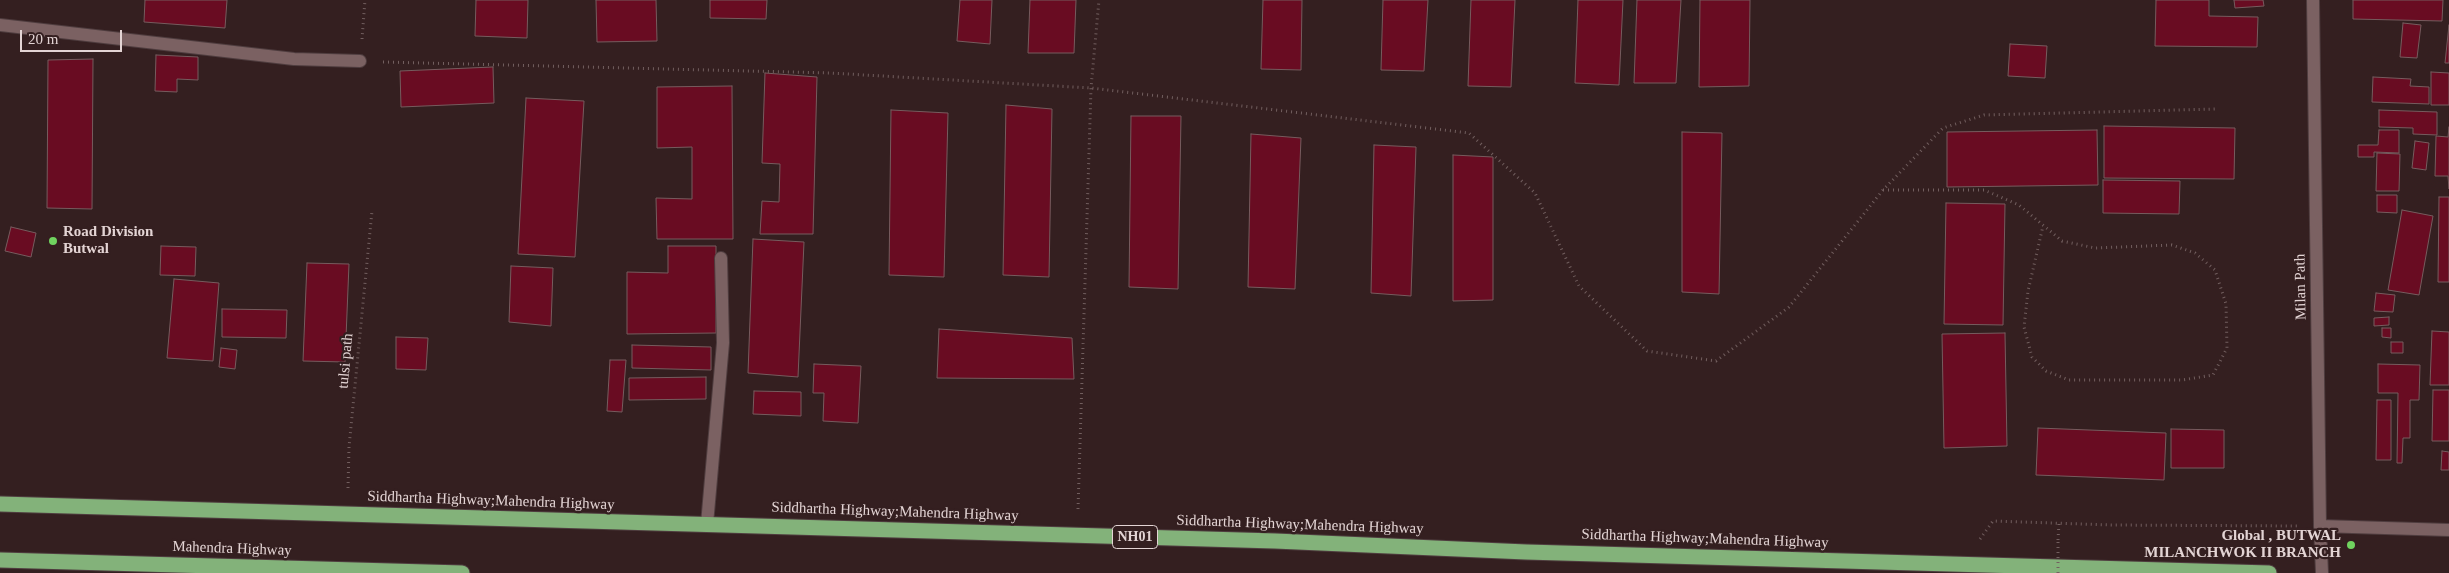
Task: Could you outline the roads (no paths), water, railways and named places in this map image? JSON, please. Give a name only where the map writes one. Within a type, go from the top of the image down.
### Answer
[{"type":"highway","name":"Siddhartha Highway;Mahendra Highway","points":[[0,504],[1077,535],[1526,552],[2269,573]]},
{"type":"highway","name":"Mahendra Highway","points":[[0,560],[153,569],[462,573]]},
{"type":"street","name":"Milan Path","points":[[2313,0],[2322,573]]},
{"type":"street","points":[[0,25],[294,59],[360,61]]},
{"type":"street","points":[[707,524],[723,343],[721,258]]},
{"type":"street","points":[[2320,526],[2449,530]]},
{"type":"place","name":"Road Division Butwal","points":[[53,241]]},
{"type":"place","name":"Global , BUTWAL MILANCHWOK II BRANCH","points":[[2351,545]]}]
